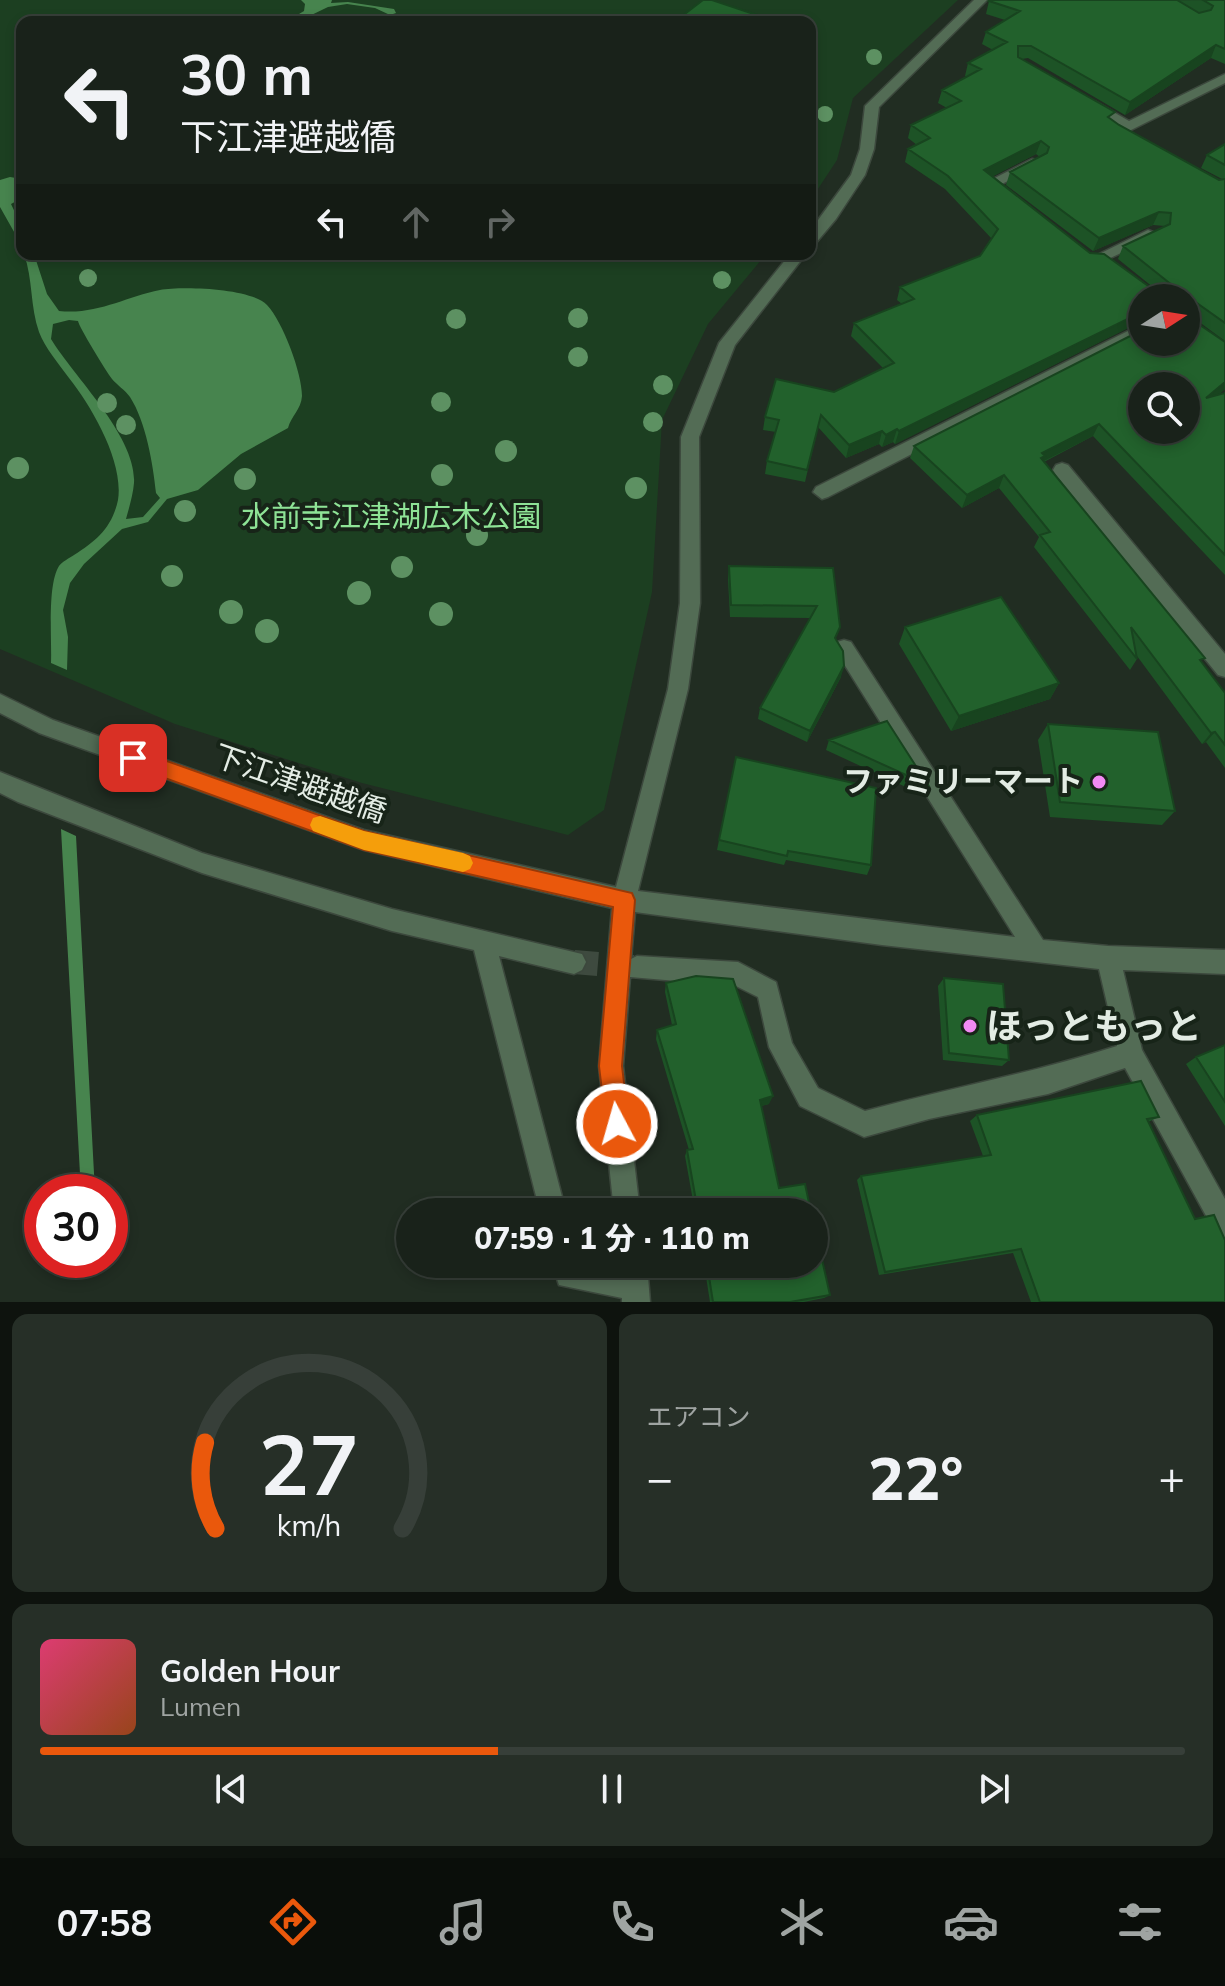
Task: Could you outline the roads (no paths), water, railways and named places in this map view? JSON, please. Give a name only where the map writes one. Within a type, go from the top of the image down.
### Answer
[{"type":"street","points":[[816,234],[858,175],[867,149],[872,106],[981,0]]},
{"type":"street","points":[[1075,96],[1131,133],[1225,78]]},
{"type":"street","points":[[1016,203],[990,184],[1035,161]]},
{"type":"street","points":[[1079,252],[1092,261],[1106,261],[1158,231]]},
{"type":"street","points":[[625,1198],[611,1066],[624,900],[678,689],[690,603],[690,437],[727,343],[793,260]]},
{"type":"street","points":[[822,492],[1128,336]]},
{"type":"street","points":[[1062,470],[1225,669]]},
{"type":"street","points":[[844,648],[1037,951]]},
{"type":"street","name":"下江津避越僑","points":[[0,703],[46,727],[364,840],[624,900],[1037,951],[1108,958],[1225,962]]},
{"type":"street","points":[[0,782],[202,863],[392,920],[484,944],[574,962]]},
{"type":"street","points":[[484,944],[549,1198]]},
{"type":"street","points":[[1108,958],[1131,1054],[1225,1225]]},
{"type":"street","points":[[637,968],[738,974],[768,990],[781,1047],[809,1097],[864,1124],[929,1106],[1048,1081],[1131,1054]]},
{"type":"street","points":[[591,1278],[635,1284]]},
{"type":"tunnel","points":[[574,962],[633,967]]},
{"type":"place","name":"ファミリーマート","points":[[1099,782]]},
{"type":"place","name":"ほっともっと","points":[[970,1026]]},
{"type":"park label","name":"水前寺江津湖広木公園","points":[[391,517]]}]
